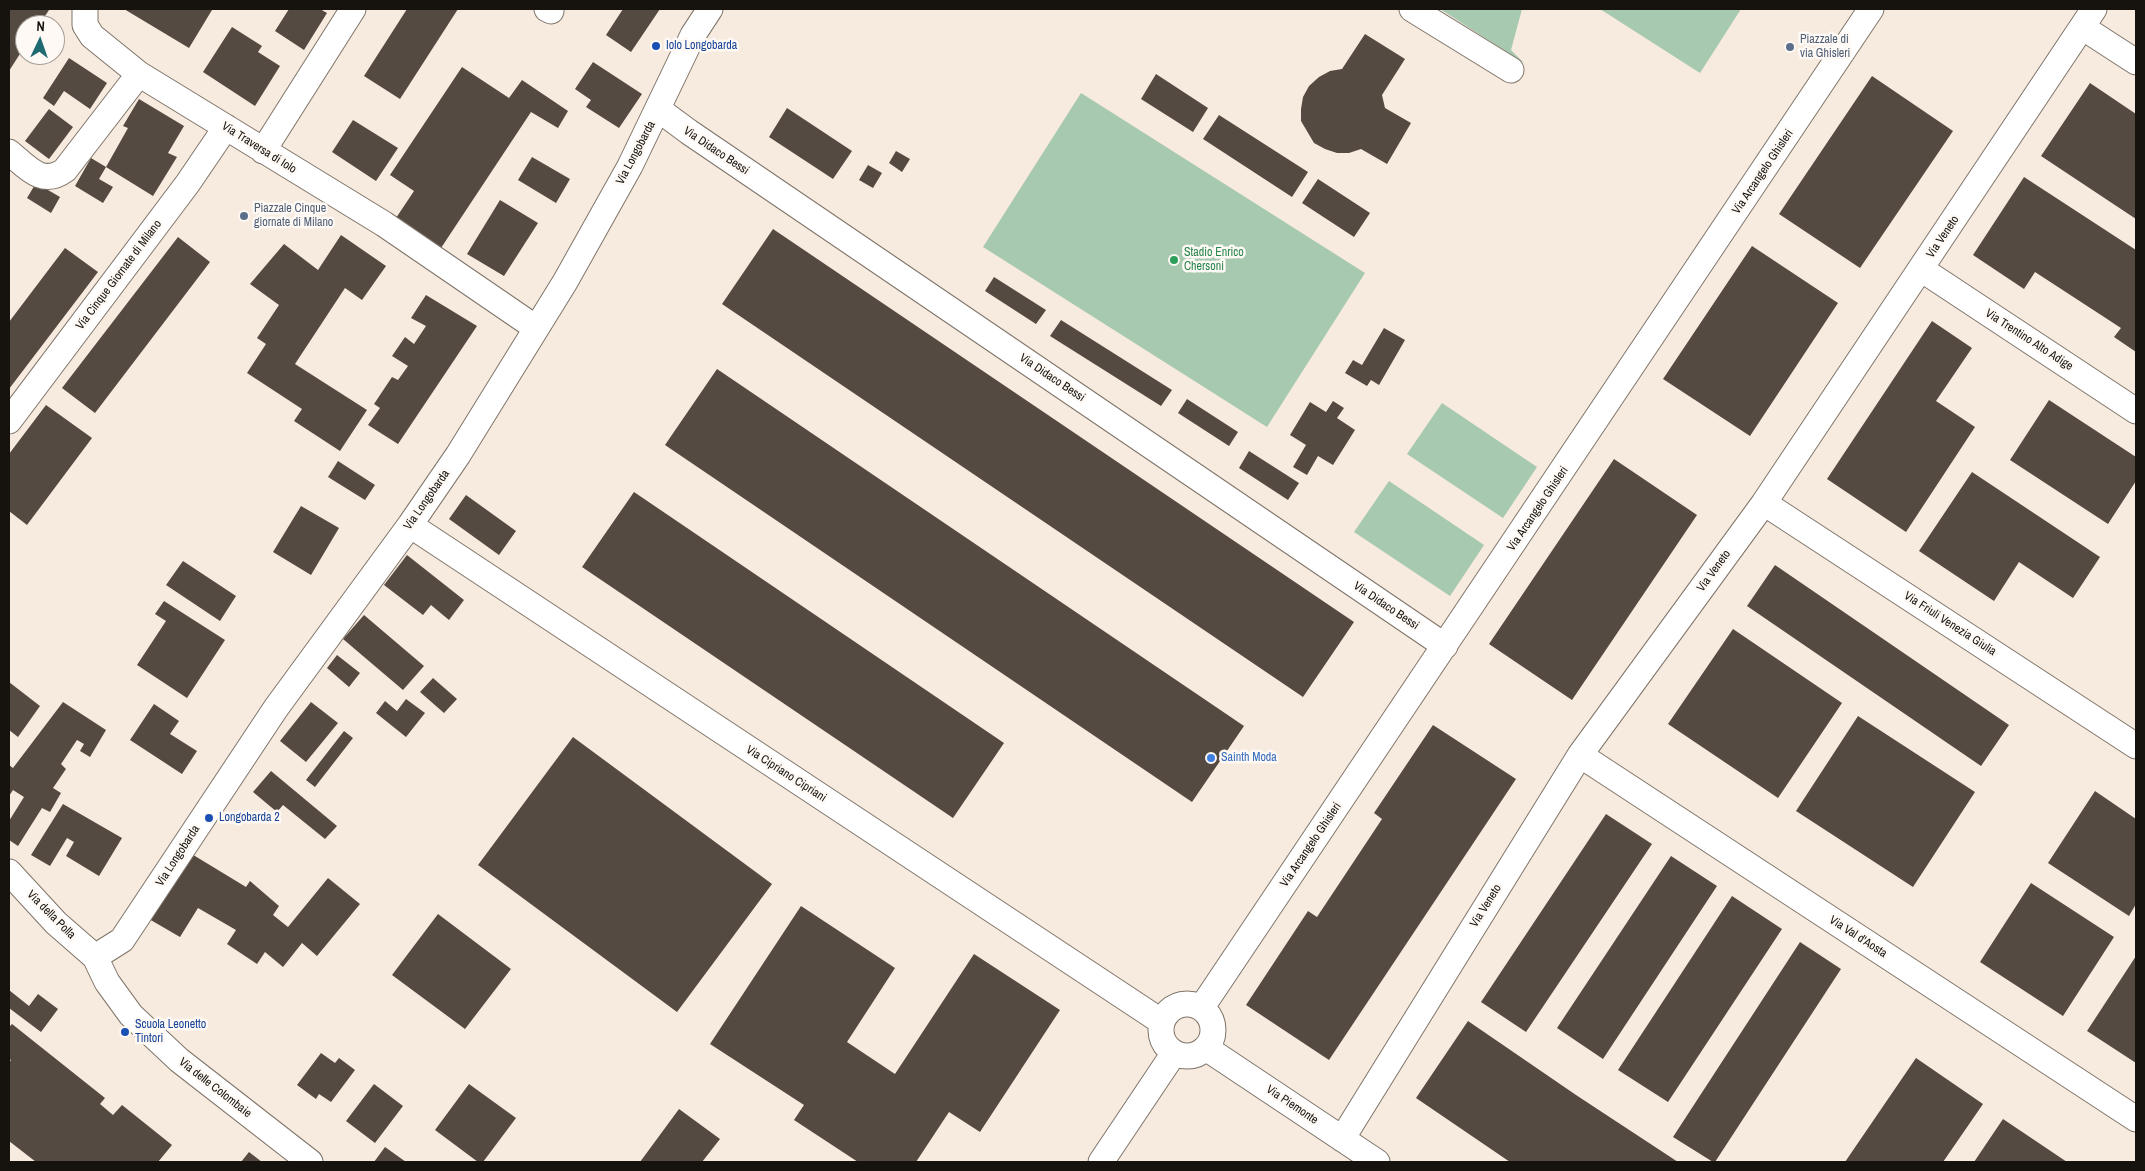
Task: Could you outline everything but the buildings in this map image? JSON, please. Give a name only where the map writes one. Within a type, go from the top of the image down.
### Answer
[{"type":"street","name":"Via Traversa di Iolo","points":[[85,9],[84,25],[92,36],[139,74],[384,224],[536,328]]},
{"type":"street","points":[[264,151],[354,9]]},
{"type":"street","name":"Via Longobarda","points":[[95,957],[122,940],[276,708],[410,525],[458,455],[565,282],[658,109],[677,67],[710,9]]},
{"type":"street","points":[[1412,9],[1511,70]]},
{"type":"street","name":"Via Arcangelo Ghisleri","points":[[1202,1007],[1871,9]]},
{"type":"street","points":[[2088,18],[2136,62]]},
{"type":"street","name":"Via Veneto","points":[[1342,1139],[1580,755],[1764,502],[2088,18]]},
{"type":"street","points":[[9,152],[41,177],[57,176],[65,170],[139,74]]},
{"type":"street","name":"Via Didaco Bessi","points":[[658,109],[689,132],[1445,646]]},
{"type":"street","name":"Via Cinque Giornate di Milano","points":[[9,421],[188,183],[226,127]]},
{"type":"street","name":"Via Trentino Alto Adige","points":[[1921,270],[2136,411]]},
{"type":"street","name":"Via Friuli Venezia Giulia","points":[[1764,502],[2136,746]]},
{"type":"street","name":"Via Cipriano Cipriani","points":[[410,525],[1162,1022]]},
{"type":"street","name":"Via Val d'Aosta","points":[[1580,755],[2136,1119]]},
{"type":"street","name":"Via della Polla","points":[[9,872],[56,923],[95,957]]},
{"type":"street","name":"Via delle Colombaie","points":[[95,957],[107,982],[132,1015],[145,1028],[179,1060],[310,1162]]},
{"type":"street","points":[[1194,1004],[1202,1007],[1212,1019],[1214,1027],[1211,1042],[1206,1048],[1191,1056],[1174,1053],[1162,1040],[1162,1022],[1165,1015],[1178,1005],[1194,1004]]},
{"type":"street","name":"Via Piemonte","points":[[1206,1048],[1377,1162]]},
{"type":"street","points":[[1100,1162],[1174,1053]]},
{"type":"green space","points":[[1440,9],[1522,9],[1511,50],[1524,63]]},
{"type":"green space","points":[[1600,9],[1741,9],[1700,73]]},
{"type":"green space","name":"Stadio Enrico Chersoni","points":[[1081,93],[1365,273],[1267,427],[983,247]]},
{"type":"green space","points":[[1442,403],[1537,467],[1503,518],[1407,454]]},
{"type":"green space","points":[[1389,481],[1484,545],[1450,596],[1354,532]]},
{"type":"place","name":"Iolo Longobarda","points":[[656,46]]},
{"type":"place","name":"Piazzale di via Ghisleri","points":[[1790,47]]},
{"type":"place","name":"Piazzale Cinque giornate di Milano","points":[[244,216]]},
{"type":"place","name":"Stadio Enrico Chersoni","points":[[1174,260]]},
{"type":"place","name":"Sainth Moda","points":[[1211,758]]},
{"type":"place","name":"Longobarda 2","points":[[209,818]]},
{"type":"place","name":"Scuola Leonetto Tintori","points":[[125,1032]]}]
